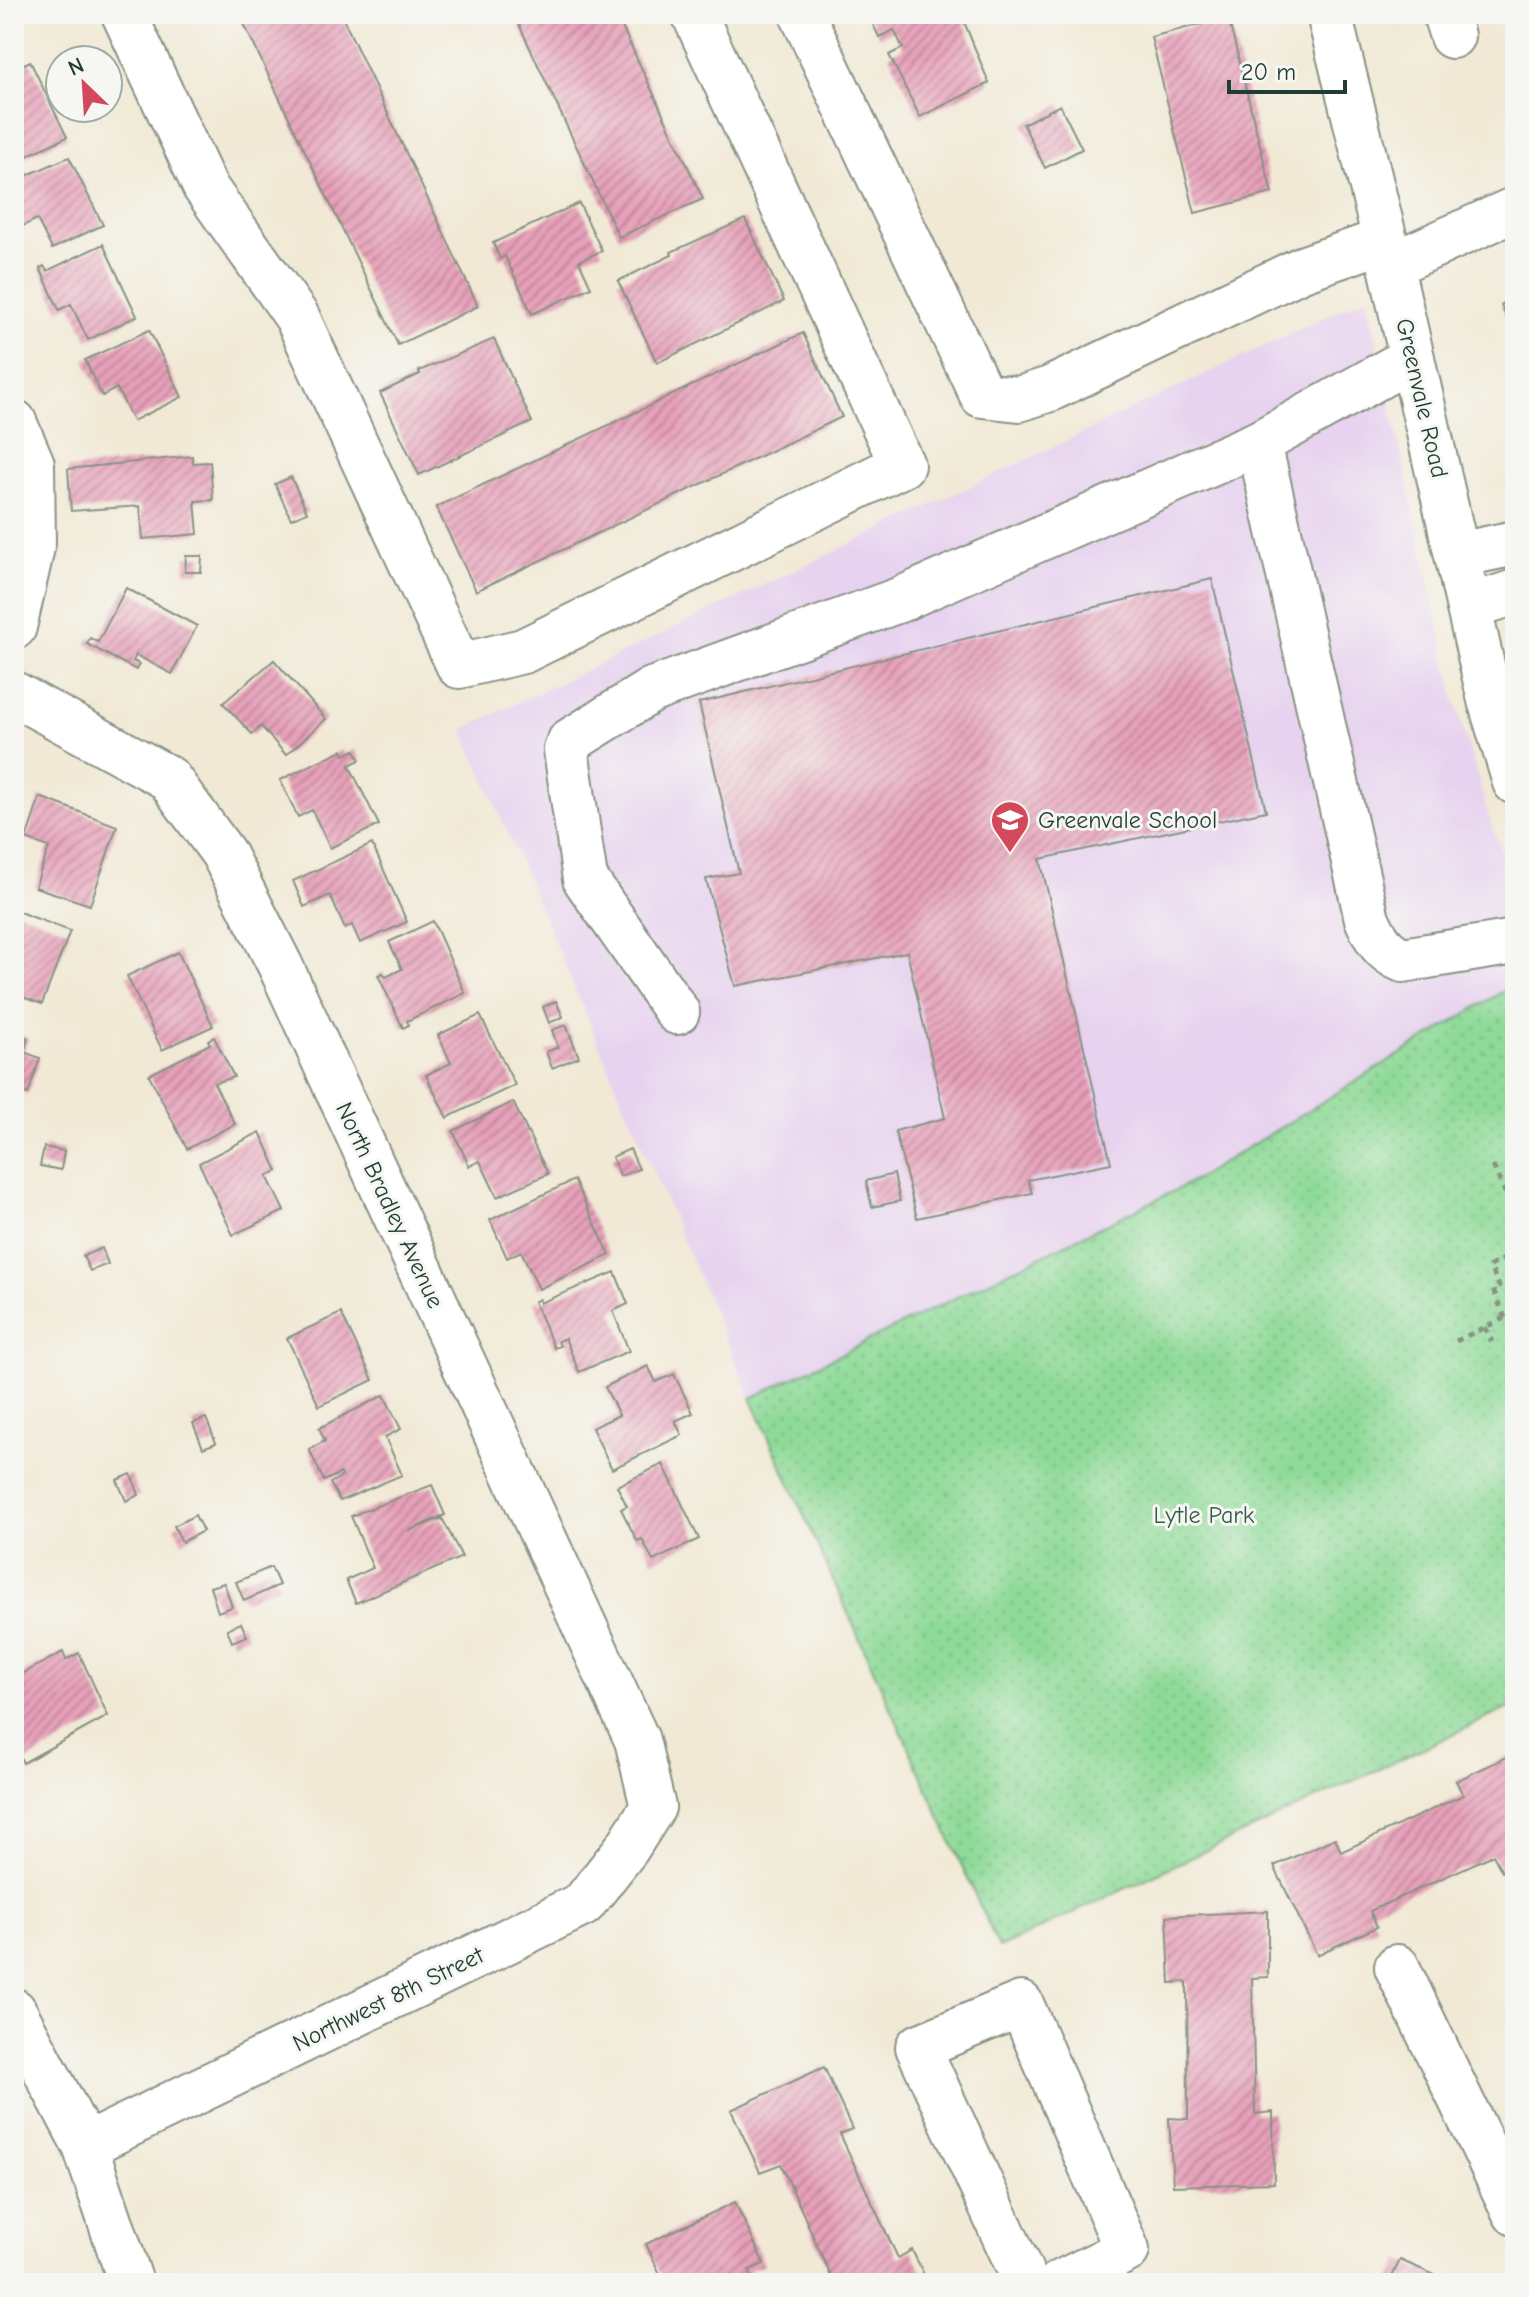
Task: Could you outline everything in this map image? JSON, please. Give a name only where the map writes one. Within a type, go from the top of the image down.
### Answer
[{"type":"street","points":[[124,14],[205,187],[297,317],[459,666],[523,651],[902,465],[694,14]]},
{"type":"street","points":[[802,14],[982,395],[1019,399],[1050,389],[1302,269],[1388,252],[1515,209]]},
{"type":"street","name":"Greenvale Road","points":[[1329,14],[1388,252],[1490,700],[1515,782]]},
{"type":"street","points":[[677,1012],[585,879],[566,750],[570,741],[652,690],[899,600],[1259,443],[1412,358]]},
{"type":"street","points":[[14,422],[32,464],[33,543],[14,627]]},
{"type":"street","points":[[1259,443],[1363,904],[1376,940],[1388,954],[1403,960],[1515,942]]},
{"type":"street","points":[[1458,555],[1515,543]]},
{"type":"street","points":[[1469,607],[1515,592]]},
{"type":"street","name":"North Bradley Avenue","points":[[14,694],[168,778],[223,853],[280,965],[637,1740],[653,1807]]},
{"type":"street","name":"Northwest 8th Street","points":[[85,2146],[583,1904],[627,1848],[653,1807]]},
{"type":"street","points":[[1397,1967],[1515,2213]]},
{"type":"street","points":[[1026,2283],[918,2047],[1021,2004],[1127,2250],[1079,2279]]},
{"type":"street","points":[[14,2011],[85,2146],[131,2283]]},
{"type":"path","points":[[1493,1166],[1515,1214]]},
{"type":"path","points":[[1505,1318],[1493,1289],[1499,1286],[1490,1266],[1515,1254]]},
{"type":"path","points":[[1456,1341],[1515,1313]]},
{"type":"path","points":[[1485,1327],[1492,1342]]},
{"type":"shaded area","name":"Greenvale School","points":[[1367,297],[1455,700],[1491,824],[1515,884],[1515,984],[1188,1184],[751,1398],[463,729]]},
{"type":"green space","name":"Lytle Park","points":[[1515,984],[1515,1705],[999,1948],[751,1398],[1188,1184]]},
{"type":"building","points":[[260,14],[341,14],[478,306],[398,345],[243,22]]},
{"type":"building","points":[[514,14],[616,14],[703,199],[619,237]]},
{"type":"building","points":[[868,14],[955,14],[959,22],[963,19],[989,83],[920,117],[889,55],[903,48],[894,30],[879,37]]},
{"type":"building","points":[[1228,17],[1272,193],[1195,213],[1151,37]]},
{"type":"building","points":[[30,61],[44,90],[44,124],[61,124],[67,137],[14,162],[14,69]]},
{"type":"building","points":[[1060,105],[1082,149],[1045,168],[1023,124]]},
{"type":"building","points":[[69,157],[103,225],[52,249],[37,219],[23,226],[14,208],[14,181]]},
{"type":"building","points":[[579,203],[602,251],[579,261],[591,287],[532,314],[505,256],[500,259],[493,243]]},
{"type":"building","points":[[745,219],[784,301],[657,363],[618,281],[672,255],[671,252]]},
{"type":"building","points":[[103,244],[137,316],[88,340],[71,304],[59,310],[40,268],[44,266],[47,271]]},
{"type":"building","points":[[1515,294],[1515,337],[1501,305]]},
{"type":"building","points":[[149,330],[182,397],[133,421],[117,388],[102,396],[85,360]]},
{"type":"building","points":[[803,333],[842,417],[476,591],[436,507]]},
{"type":"building","points":[[494,339],[532,422],[419,475],[380,393],[420,374],[419,371]]},
{"type":"building","points":[[192,456],[193,463],[210,462],[213,500],[195,501],[198,534],[143,539],[140,506],[71,511],[68,469]]},
{"type":"building","points":[[291,477],[307,512],[291,519],[275,484]]},
{"type":"building","points":[[186,556],[202,556],[201,572],[185,572]]},
{"type":"building","points":[[1212,579],[1266,811],[1040,859],[1111,1163],[1028,1180],[1032,1193],[917,1218],[895,1131],[945,1118],[907,952],[735,986],[706,879],[739,873],[699,703]]},
{"type":"building","points":[[126,588],[197,626],[172,674],[136,655],[133,661],[139,664],[136,670],[87,644],[90,638],[98,642]]},
{"type":"building","points":[[274,660],[326,719],[286,755],[261,726],[252,734],[223,703]]},
{"type":"building","points":[[342,750],[344,755],[355,750],[360,760],[349,765],[379,825],[330,848],[312,810],[298,817],[280,780]]},
{"type":"building","points":[[40,797],[117,826],[90,905],[35,887],[49,847],[26,839]]},
{"type":"building","points":[[372,844],[407,922],[360,943],[352,925],[345,929],[330,895],[304,907],[293,881]]},
{"type":"building","points":[[14,910],[70,931],[42,1004],[14,994]]},
{"type":"building","points":[[433,921],[465,993],[407,1021],[409,1025],[403,1028],[378,975],[383,973],[386,977],[402,969],[389,942]]},
{"type":"building","points":[[178,952],[213,1026],[162,1050],[127,976]]},
{"type":"building","points":[[556,1001],[563,1017],[549,1023],[543,1007]]},
{"type":"building","points":[[480,1015],[515,1085],[447,1118],[426,1075],[451,1063],[438,1035]]},
{"type":"building","points":[[566,1025],[579,1057],[552,1068],[546,1052],[558,1047],[552,1030]]},
{"type":"building","points":[[14,1033],[28,1038],[24,1052],[40,1058],[28,1094],[14,1088]]},
{"type":"building","points":[[214,1037],[234,1077],[214,1083],[235,1124],[187,1149],[149,1075],[210,1044],[208,1040]]},
{"type":"building","points":[[513,1102],[548,1174],[497,1197],[480,1161],[469,1166],[453,1131]]},
{"type":"building","points":[[260,1132],[278,1171],[267,1176],[284,1211],[233,1235],[199,1163]]},
{"type":"building","points":[[44,1147],[64,1151],[61,1170],[40,1166]]},
{"type":"building","points":[[630,1149],[639,1169],[620,1176],[612,1157]]},
{"type":"building","points":[[894,1174],[900,1201],[872,1207],[866,1181]]},
{"type":"building","points":[[574,1180],[610,1255],[539,1289],[521,1251],[507,1258],[490,1220]]},
{"type":"building","points":[[102,1248],[108,1264],[90,1271],[83,1256]]},
{"type":"building","points":[[615,1272],[628,1304],[613,1311],[629,1351],[579,1372],[565,1338],[558,1341],[560,1346],[554,1348],[534,1302],[539,1299],[540,1303]]},
{"type":"building","points":[[341,1313],[373,1380],[319,1406],[287,1338]]},
{"type":"building","points":[[648,1366],[656,1382],[674,1374],[693,1413],[675,1421],[682,1435],[612,1469],[592,1428],[619,1415],[605,1387]]},
{"type":"building","points":[[384,1395],[401,1429],[385,1437],[402,1475],[340,1501],[330,1483],[342,1476],[341,1473],[324,1481],[309,1449],[325,1441],[319,1428]]},
{"type":"building","points":[[206,1418],[216,1443],[203,1448],[193,1423]]},
{"type":"building","points":[[663,1464],[699,1539],[653,1561],[642,1539],[637,1541],[621,1509],[627,1506],[617,1486]]},
{"type":"building","points":[[131,1474],[139,1495],[126,1501],[117,1480]]},
{"type":"building","points":[[432,1485],[445,1515],[408,1531],[442,1518],[462,1557],[356,1603],[346,1580],[373,1568],[351,1516]]},
{"type":"building","points":[[195,1515],[203,1531],[182,1542],[174,1526]]},
{"type":"building","points":[[271,1567],[279,1585],[244,1601],[236,1582]]},
{"type":"building","points":[[224,1583],[232,1607],[218,1612],[210,1587]]},
{"type":"building","points":[[241,1623],[247,1636],[232,1642],[227,1629]]},
{"type":"building","points":[[63,1652],[66,1660],[79,1653],[108,1716],[23,1763],[14,1745],[14,1678]]},
{"type":"building","points":[[1515,1753],[1515,1866],[1502,1872],[1493,1855],[1370,1911],[1377,1927],[1317,1955],[1274,1866],[1335,1838],[1341,1852],[1463,1795],[1456,1781]]},
{"type":"building","points":[[1268,1911],[1268,1977],[1252,1978],[1255,2114],[1273,2112],[1274,2183],[1173,2186],[1169,2118],[1188,2119],[1187,1982],[1170,1983],[1167,1916]]},
{"type":"building","points":[[824,2067],[852,2129],[840,2134],[898,2258],[912,2250],[928,2283],[834,2283],[781,2164],[760,2172],[731,2110]]},
{"type":"building","points":[[735,2202],[764,2264],[749,2270],[755,2283],[664,2283],[646,2244]]},
{"type":"building","points":[[1400,2260],[1453,2283],[1389,2283]]},
{"type":"place","name":"Greenvale School","points":[[1010,854]]}]
